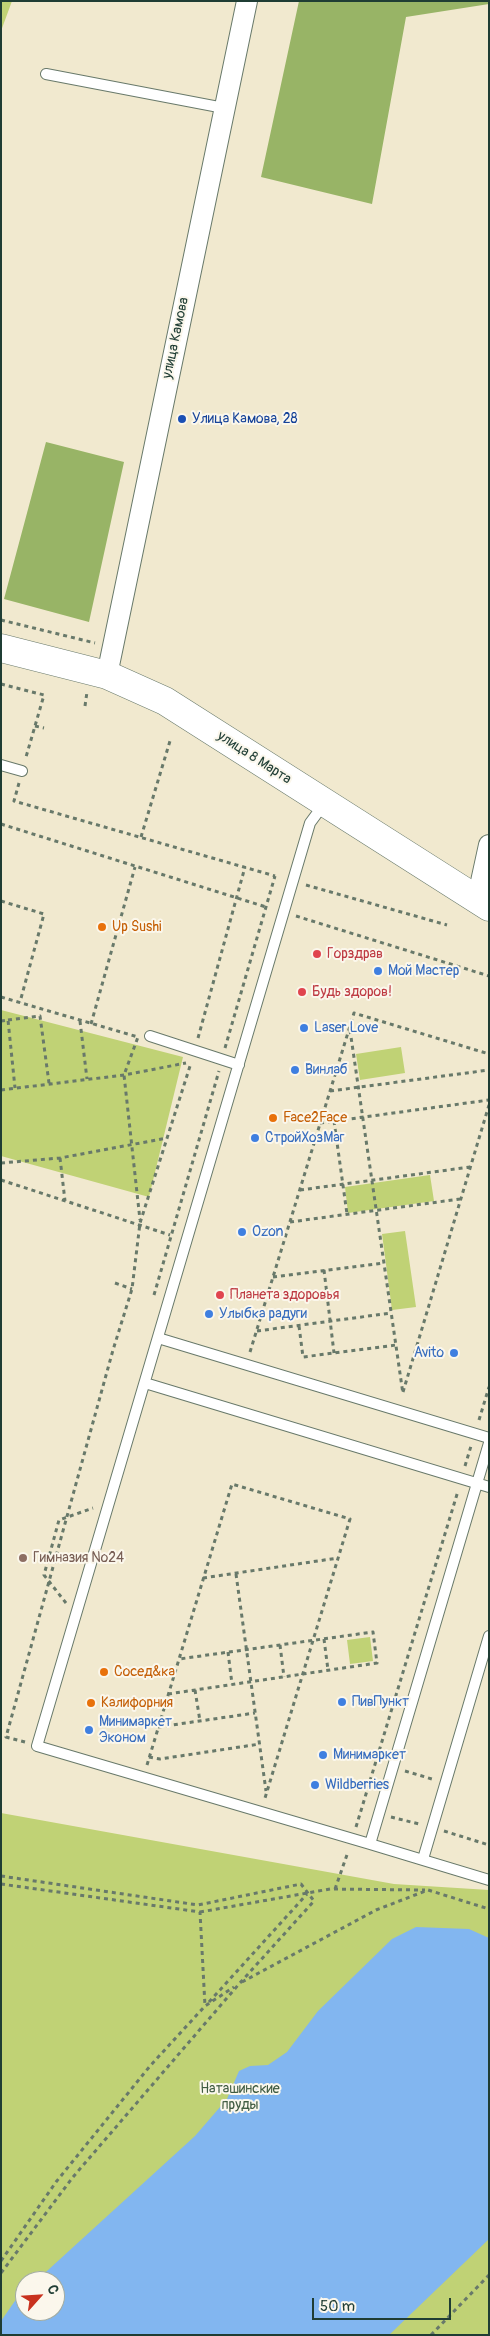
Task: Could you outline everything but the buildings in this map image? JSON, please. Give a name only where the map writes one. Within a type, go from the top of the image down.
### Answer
[{"type":"street","name":"улица Камова","points":[[107,675],[247,1]]},
{"type":"street","name":"улица 8 Марта","points":[[1,648],[107,675],[165,700],[483,904]]},
{"type":"street","points":[[483,904],[489,845]]},
{"type":"lane","points":[[46,74],[224,108]]},
{"type":"lane","points":[[1,766],[22,771]]},
{"type":"lane","points":[[324,803],[310,823],[37,1746],[424,1859],[489,1880]]},
{"type":"lane","points":[[150,1036],[239,1065]]},
{"type":"lane","points":[[158,1338],[489,1438]]},
{"type":"lane","points":[[145,1383],[489,1487]]},
{"type":"lane","points":[[370,1844],[489,1443]]},
{"type":"lane","points":[[424,1859],[489,1636]]},
{"type":"path","points":[[1,620],[112,647]]},
{"type":"path","points":[[1,684],[44,695],[14,801],[447,925]]},
{"type":"path","points":[[35,726],[44,728]]},
{"type":"path","points":[[141,838],[170,741]]},
{"type":"path","points":[[1,824],[489,976]]},
{"type":"path","points":[[91,1024],[135,867]]},
{"type":"path","points":[[28,1736],[26,1743],[6,1737],[132,1289],[140,1223],[192,1062],[245,867]]},
{"type":"path","points":[[226,1048],[275,876]]},
{"type":"path","points":[[1,901],[44,914],[20,1002]]},
{"type":"path","points":[[1,997],[138,1036],[124,1074],[140,1223]]},
{"type":"path","points":[[252,1348],[354,1013],[489,1054]]},
{"type":"path","points":[[1,1021],[40,1016],[49,1083]]},
{"type":"path","points":[[8,1020],[16,1088]]},
{"type":"path","points":[[80,1021],[87,1079]]},
{"type":"path","points":[[350,1027],[403,1394],[489,1105]]},
{"type":"path","points":[[1,1090],[124,1074],[192,1062]]},
{"type":"path","points":[[330,1091],[489,1070]]},
{"type":"path","points":[[152,1301],[219,1071]]},
{"type":"path","points":[[320,1123],[489,1100]]},
{"type":"path","points":[[334,1121],[347,1214]]},
{"type":"path","points":[[1,1163],[60,1158],[168,1138]]},
{"type":"path","points":[[60,1158],[66,1200]]},
{"type":"path","points":[[300,1190],[470,1167]]},
{"type":"path","points":[[1,1180],[140,1223],[170,1235]]},
{"type":"path","points":[[290,1222],[461,1199]]},
{"type":"path","points":[[273,1277],[384,1263]]},
{"type":"path","points":[[324,1270],[334,1353]]},
{"type":"path","points":[[115,1283],[132,1289]]},
{"type":"path","points":[[256,1331],[391,1314]]},
{"type":"path","points":[[299,1326],[304,1357],[396,1345]]},
{"type":"path","points":[[335,1889],[489,1388]]},
{"type":"path","points":[[236,1574],[246,1650],[251,1682],[255,1712],[260,1744],[267,1794],[350,1520],[232,1484],[149,1759],[260,1744]]},
{"type":"path","points":[[66,1604],[44,1575],[59,1520],[93,1507]]},
{"type":"path","points":[[204,1578],[338,1558]]},
{"type":"path","points":[[168,1694],[377,1663],[373,1632],[179,1660]]},
{"type":"path","points":[[324,1639],[328,1670]]},
{"type":"path","points":[[280,1645],[284,1677]]},
{"type":"path","points":[[228,1652],[232,1684]]},
{"type":"path","points":[[195,1690],[200,1721]]},
{"type":"path","points":[[158,1727],[255,1712]]},
{"type":"path","points":[[375,1762],[446,1783]]},
{"type":"path","points":[[1,1876],[198,1905],[301,1884],[314,1901],[239,1984],[73,2177],[1,2273]]},
{"type":"path","points":[[1,1884],[200,1912],[335,1889],[428,1890],[489,1910]]},
{"type":"path","points":[[205,2006],[239,1984],[376,1910],[428,1890]]},
{"type":"path","points":[[1,2261],[56,2182],[150,2066],[308,1893]]},
{"type":"path","points":[[200,1912],[205,2006]]},
{"type":"path","points":[[431,2335],[489,2276]]},
{"type":"green space","points":[[1,1],[12,1],[1,31]]},
{"type":"green space","points":[[299,1],[489,1],[489,4],[406,17],[372,204],[261,177]]},
{"type":"green space","points":[[46,442],[124,462],[89,622],[4,599]]},
{"type":"green space","points":[[1,1010],[183,1057],[149,1197],[1,1156]]},
{"type":"green space","points":[[401,1047],[405,1073],[360,1080],[356,1054]]},
{"type":"green space","points":[[430,1175],[434,1201],[348,1213],[345,1187]]},
{"type":"green space","points":[[405,1231],[416,1307],[392,1310],[382,1234]]},
{"type":"green space","points":[[370,1637],[373,1661],[350,1664],[347,1640]]},
{"type":"green space","name":"Наташинские пруды","points":[[1,1813],[394,1884],[489,1890],[489,2335],[1,2335]]},
{"type":"water","name":"Наташинские пруды","points":[[416,1927],[469,1929],[489,1938],[489,2239],[389,2335],[1,2335],[1,2321],[15,2301],[15,2321],[65,2321],[65,2271],[47,2271],[195,2136],[227,2099],[239,2071],[250,2066],[268,2065],[287,2052],[318,2011],[392,1939]]},
{"type":"place","name":"Улица Камова, 28","points":[[182,419]]},
{"type":"place","name":"Up Sushi","points":[[102,927]]},
{"type":"place","name":"Горздрав","points":[[317,954]]},
{"type":"place","name":"Мой Мастер","points":[[378,971]]},
{"type":"place","name":"Будь здоров!","points":[[302,992]]},
{"type":"place","name":"Laser Love","points":[[304,1028]]},
{"type":"place","name":"Винлаб","points":[[295,1070]]},
{"type":"place","name":"Face2Face","points":[[273,1118]]},
{"type":"place","name":"СтройХозМаг","points":[[255,1138]]},
{"type":"place","name":"Ozon","points":[[242,1232]]},
{"type":"place","name":"Планета здоровья","points":[[220,1295]]},
{"type":"place","name":"Улыбка радуги","points":[[209,1314]]},
{"type":"place","name":"Avito","points":[[454,1353]]},
{"type":"place","name":"Гимназия №24","points":[[23,1558]]},
{"type":"place","name":"Сосед&ка","points":[[104,1672]]},
{"type":"place","name":"ПивПункт","points":[[342,1702]]},
{"type":"place","name":"Калифорния","points":[[91,1703]]},
{"type":"place","name":"Минимаркет Эконом","points":[[89,1730]]},
{"type":"place","name":"Минимаркет","points":[[323,1755]]},
{"type":"place","name":"Wildberries","points":[[315,1785]]}]
